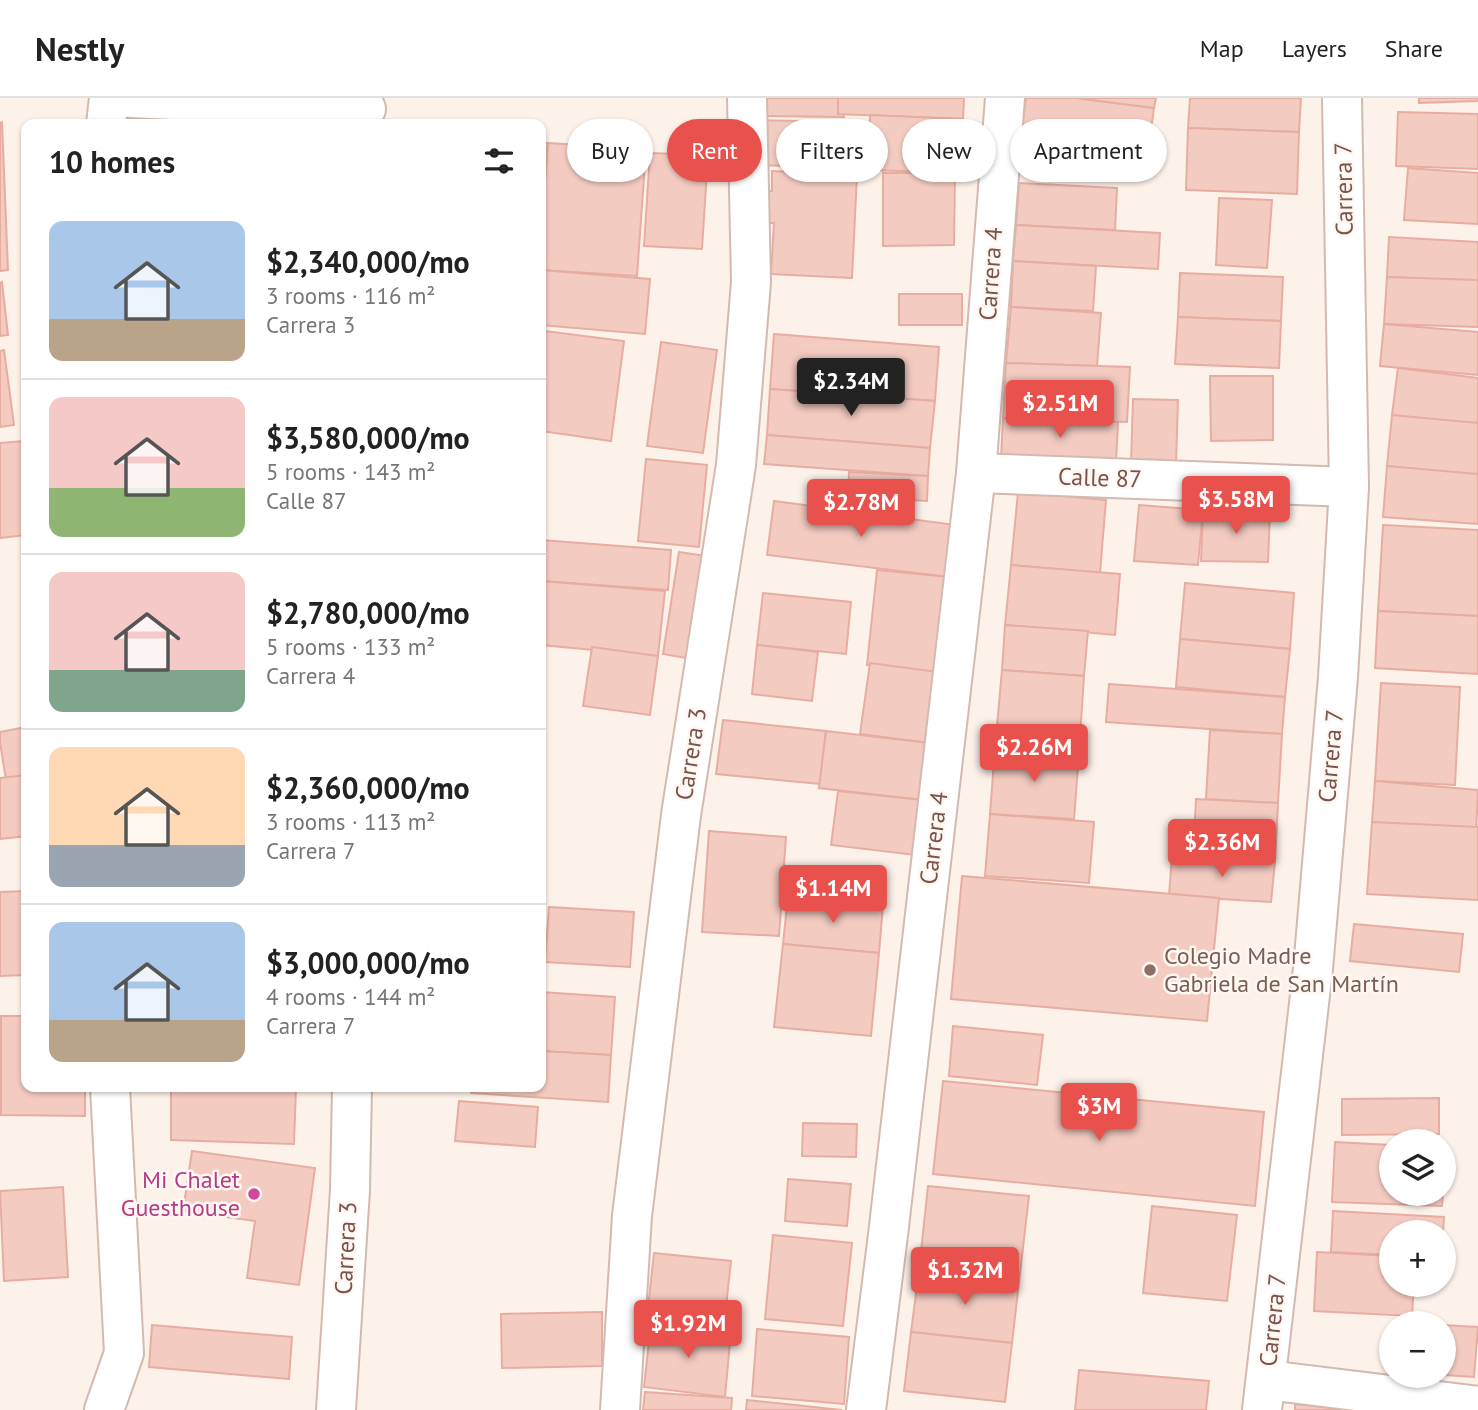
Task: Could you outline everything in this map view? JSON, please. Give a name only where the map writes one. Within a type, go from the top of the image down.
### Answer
[{"type":"street","points":[[107,119],[109,98]]},
{"type":"street","points":[[130,98],[366,110]]},
{"type":"street","name":"Carrera 3","points":[[620,1410],[632,1216],[681,815],[736,465],[751,282],[747,98]]},
{"type":"street","name":"Carrera 4","points":[[866,1410],[976,473],[1005,98]]},
{"type":"street","name":"Carrera 7","points":[[1264,1395],[1313,969],[1338,677],[1349,487],[1342,98]]},
{"type":"street","name":"Calle 87","points":[[976,473],[1349,487]]},
{"type":"street","points":[[104,1410],[124,1353],[110,1092]]},
{"type":"street","name":"Carrera 3","points":[[336,1410],[350,1190],[352,1092]]},
{"type":"street","points":[[1264,1395],[1478,1406]]},
{"type":"building","points":[[751,98],[844,98],[844,117],[751,116]]},
{"type":"building","points":[[838,98],[964,98],[963,119],[838,114]]},
{"type":"building","points":[[1026,98],[1076,98],[1154,108],[1152,119],[1023,119]]},
{"type":"building","points":[[1076,98],[1156,98],[1154,108]]},
{"type":"building","points":[[1190,98],[1301,98],[1299,132],[1188,128]]},
{"type":"building","points":[[1419,98],[1478,98],[1478,101],[1419,103]]},
{"type":"building","points":[[1398,112],[1478,114],[1478,169],[1396,166]]},
{"type":"building","points":[[870,115],[963,119],[902,119],[902,171],[888,171],[888,119],[870,119]]},
{"type":"building","points":[[762,120],[776,120],[776,166],[762,165]]},
{"type":"building","points":[[2,122],[8,270],[0,271],[0,123]]},
{"type":"building","points":[[1188,128],[1299,132],[1297,194],[1186,190]]},
{"type":"building","points":[[548,143],[567,144],[567,182],[644,182],[637,276],[546,270]]},
{"type":"building","points":[[653,153],[667,154],[667,182],[706,182],[702,249],[644,246],[648,182],[653,182]]},
{"type":"building","points":[[1408,168],[1478,173],[1478,224],[1404,220]]},
{"type":"building","points":[[772,171],[776,171],[776,182],[857,182],[852,278],[771,274],[774,223],[761,223],[763,191],[772,191]]},
{"type":"building","points":[[888,173],[902,173],[902,182],[955,182],[954,245],[883,246],[883,182],[888,182]]},
{"type":"building","points":[[1019,183],[1117,188],[1115,230],[1016,225]]},
{"type":"building","points":[[1219,198],[1272,200],[1267,268],[1216,265]]},
{"type":"building","points":[[1016,225],[1160,233],[1158,269],[1013,261]]},
{"type":"building","points":[[1389,237],[1478,242],[1478,281],[1387,277]]},
{"type":"building","points":[[1013,261],[1096,266],[1093,311],[1011,307]]},
{"type":"building","points":[[546,270],[650,279],[645,334],[546,325]]},
{"type":"building","points":[[1180,273],[1283,277],[1281,321],[1178,317]]},
{"type":"building","points":[[1387,277],[1478,280],[1478,327],[1384,324]]},
{"type":"building","points":[[2,282],[8,335],[0,336],[0,283]]},
{"type":"building","points":[[899,294],[962,294],[962,325],[899,325]]},
{"type":"building","points":[[1011,307],[1101,313],[1097,366],[1006,363]]},
{"type":"building","points":[[1178,317],[1281,321],[1279,368],[1175,364]]},
{"type":"building","points":[[1384,324],[1478,332],[1478,375],[1380,366]]},
{"type":"building","points":[[546,331],[624,341],[611,441],[546,432]]},
{"type":"building","points":[[774,334],[939,347],[935,401],[770,389]]},
{"type":"building","points":[[661,342],[717,350],[703,453],[647,446]]},
{"type":"building","points":[[4,350],[14,425],[0,427],[0,351]]},
{"type":"building","points":[[1006,363],[1130,367],[1127,422],[1003,418]]},
{"type":"building","points":[[1398,368],[1478,378],[1478,426],[1392,415]]},
{"type":"building","points":[[1210,376],[1273,376],[1273,440],[1211,441]]},
{"type":"building","points":[[770,389],[935,401],[930,448],[767,435]]},
{"type":"building","points":[[1133,399],[1178,400],[1176,465],[1131,464]]},
{"type":"building","points":[[1392,415],[1478,423],[1478,476],[1387,466]]},
{"type":"building","points":[[1003,418],[1118,422],[1116,463],[1001,458]]},
{"type":"building","points":[[767,435],[930,448],[928,476],[764,464]]},
{"type":"building","points":[[21,441],[21,536],[0,538],[0,443]]},
{"type":"building","points":[[646,459],[707,465],[699,547],[638,541]]},
{"type":"building","points":[[1387,466],[1478,474],[1478,524],[1383,517]]},
{"type":"building","points":[[849,472],[928,476],[927,501],[848,496]]},
{"type":"building","points":[[1018,492],[1106,500],[1100,573],[1011,565]]},
{"type":"building","points":[[774,501],[956,525],[949,577],[767,555]]},
{"type":"building","points":[[1139,505],[1203,510],[1198,565],[1134,561]]},
{"type":"building","points":[[1203,510],[1270,511],[1268,562],[1201,561]]},
{"type":"building","points":[[1383,525],[1478,530],[1478,616],[1378,611]]},
{"type":"building","points":[[546,540],[671,550],[668,590],[546,581]]},
{"type":"building","points":[[679,552],[713,557],[698,660],[663,654]]},
{"type":"building","points":[[1011,565],[1120,574],[1115,635],[1005,625]]},
{"type":"building","points":[[877,570],[949,577],[938,672],[867,665]]},
{"type":"building","points":[[546,581],[665,591],[658,656],[546,645]]},
{"type":"building","points":[[1185,583],[1294,593],[1290,649],[1180,639]]},
{"type":"building","points":[[763,593],[851,602],[846,654],[757,645]]},
{"type":"building","points":[[1378,611],[1478,616],[1478,674],[1375,668]]},
{"type":"building","points":[[1005,625],[1088,631],[1084,676],[1002,670]]},
{"type":"building","points":[[1180,639],[1290,649],[1285,697],[1176,687]]},
{"type":"building","points":[[757,645],[818,652],[812,701],[752,694]]},
{"type":"building","points":[[592,647],[658,656],[650,715],[583,706]]},
{"type":"building","points":[[870,663],[938,672],[929,743],[860,734]]},
{"type":"building","points":[[1002,670],[1084,676],[1079,753],[995,748]]},
{"type":"building","points":[[1381,683],[1460,687],[1455,785],[1375,781]]},
{"type":"building","points":[[1109,684],[1285,697],[1282,734],[1106,722]]},
{"type":"building","points":[[723,720],[826,731],[820,784],[716,774]]},
{"type":"building","points":[[21,728],[21,777],[6,780],[0,732]]},
{"type":"building","points":[[1210,730],[1282,734],[1278,803],[1206,799]]},
{"type":"building","points":[[826,731],[929,743],[922,800],[819,788]]},
{"type":"building","points":[[995,748],[1079,753],[1074,819],[990,814]]},
{"type":"building","points":[[21,776],[21,837],[0,839],[0,778]]},
{"type":"building","points":[[1375,781],[1478,790],[1476,832],[1372,822]]},
{"type":"building","points":[[838,791],[922,800],[915,855],[831,845]]},
{"type":"building","points":[[1196,799],[1278,803],[1275,862],[1193,858]]},
{"type":"building","points":[[990,814],[1094,822],[1089,883],[985,876]]},
{"type":"building","points":[[1372,822],[1478,827],[1478,900],[1367,894]]},
{"type":"building","points":[[709,831],[786,837],[779,936],[702,932]]},
{"type":"building","points":[[1172,856],[1275,862],[1271,902],[1169,896]]},
{"type":"building","points":[[962,876],[1219,898],[1207,1021],[951,999]]},
{"type":"building","points":[[21,891],[21,975],[0,976],[0,892]]},
{"type":"building","points":[[788,896],[883,905],[879,953],[783,944]]},
{"type":"building","points":[[549,907],[634,912],[630,967],[546,962]]},
{"type":"building","points":[[1354,924],[1463,934],[1459,972],[1350,961]]},
{"type":"building","points":[[783,944],[879,953],[871,1036],[774,1027]]},
{"type":"building","points":[[546,992],[615,997],[611,1055],[546,1051]]},
{"type":"building","points":[[1,1016],[21,1016],[21,1092],[85,1092],[85,1116],[1,1115]]},
{"type":"building","points":[[953,1026],[1043,1035],[1037,1085],[949,1076]]},
{"type":"building","points":[[546,1051],[611,1055],[608,1102],[471,1093],[546,1092]]},
{"type":"building","points":[[943,1081],[1264,1112],[1255,1206],[933,1174]]},
{"type":"building","points":[[171,1092],[296,1092],[294,1144],[171,1140]]},
{"type":"building","points":[[1439,1098],[1439,1129],[1379,1129],[1379,1135],[1342,1135],[1342,1099]]},
{"type":"building","points":[[459,1101],[538,1107],[535,1147],[455,1141]]},
{"type":"building","points":[[803,1123],[857,1124],[856,1157],[802,1156]]},
{"type":"building","points":[[1335,1142],[1379,1144],[1379,1204],[1332,1202]]},
{"type":"building","points":[[192,1151],[315,1168],[299,1285],[247,1278],[255,1221],[183,1211]]},
{"type":"building","points":[[788,1179],[851,1184],[847,1226],[785,1221]]},
{"type":"building","points":[[928,1186],[1029,1196],[1019,1282],[919,1270]]},
{"type":"building","points":[[63,1187],[68,1277],[4,1281],[0,1191]]},
{"type":"building","points":[[1152,1206],[1237,1215],[1227,1301],[1143,1293]]},
{"type":"building","points":[[1333,1211],[1444,1217],[1444,1220],[1379,1220],[1379,1254],[1331,1252]]},
{"type":"building","points":[[773,1235],[852,1243],[843,1326],[765,1319]]},
{"type":"building","points":[[1317,1252],[1379,1255],[1379,1297],[1413,1297],[1412,1311],[1379,1311],[1379,1314],[1314,1311]]},
{"type":"building","points":[[654,1253],[731,1261],[725,1316],[648,1308]]},
{"type":"building","points":[[919,1270],[1019,1282],[1012,1343],[911,1332]]},
{"type":"building","points":[[602,1312],[602,1366],[502,1368],[501,1314]]},
{"type":"building","points":[[651,1323],[731,1331],[725,1397],[644,1387]]},
{"type":"building","points":[[152,1325],[292,1337],[289,1379],[149,1367]]},
{"type":"building","points":[[1456,1326],[1478,1327],[1474,1377],[1456,1376]]},
{"type":"building","points":[[757,1329],[849,1337],[844,1404],[752,1396]]},
{"type":"building","points":[[911,1332],[1012,1343],[1005,1402],[904,1391]]},
{"type":"building","points":[[1079,1370],[1209,1381],[1206,1410],[1075,1410]]},
{"type":"building","points":[[645,1392],[732,1398],[731,1410],[643,1410]]},
{"type":"building","points":[[747,1400],[842,1410],[746,1410]]},
{"type":"building","points":[[1295,1404],[1350,1410],[1295,1410]]},
{"type":"place","name":"Colegio Madre Gabriela de San Martín","points":[[1150,970]]},
{"type":"place","name":"Mi Chalet Guesthouse","points":[[254,1194]]}]
